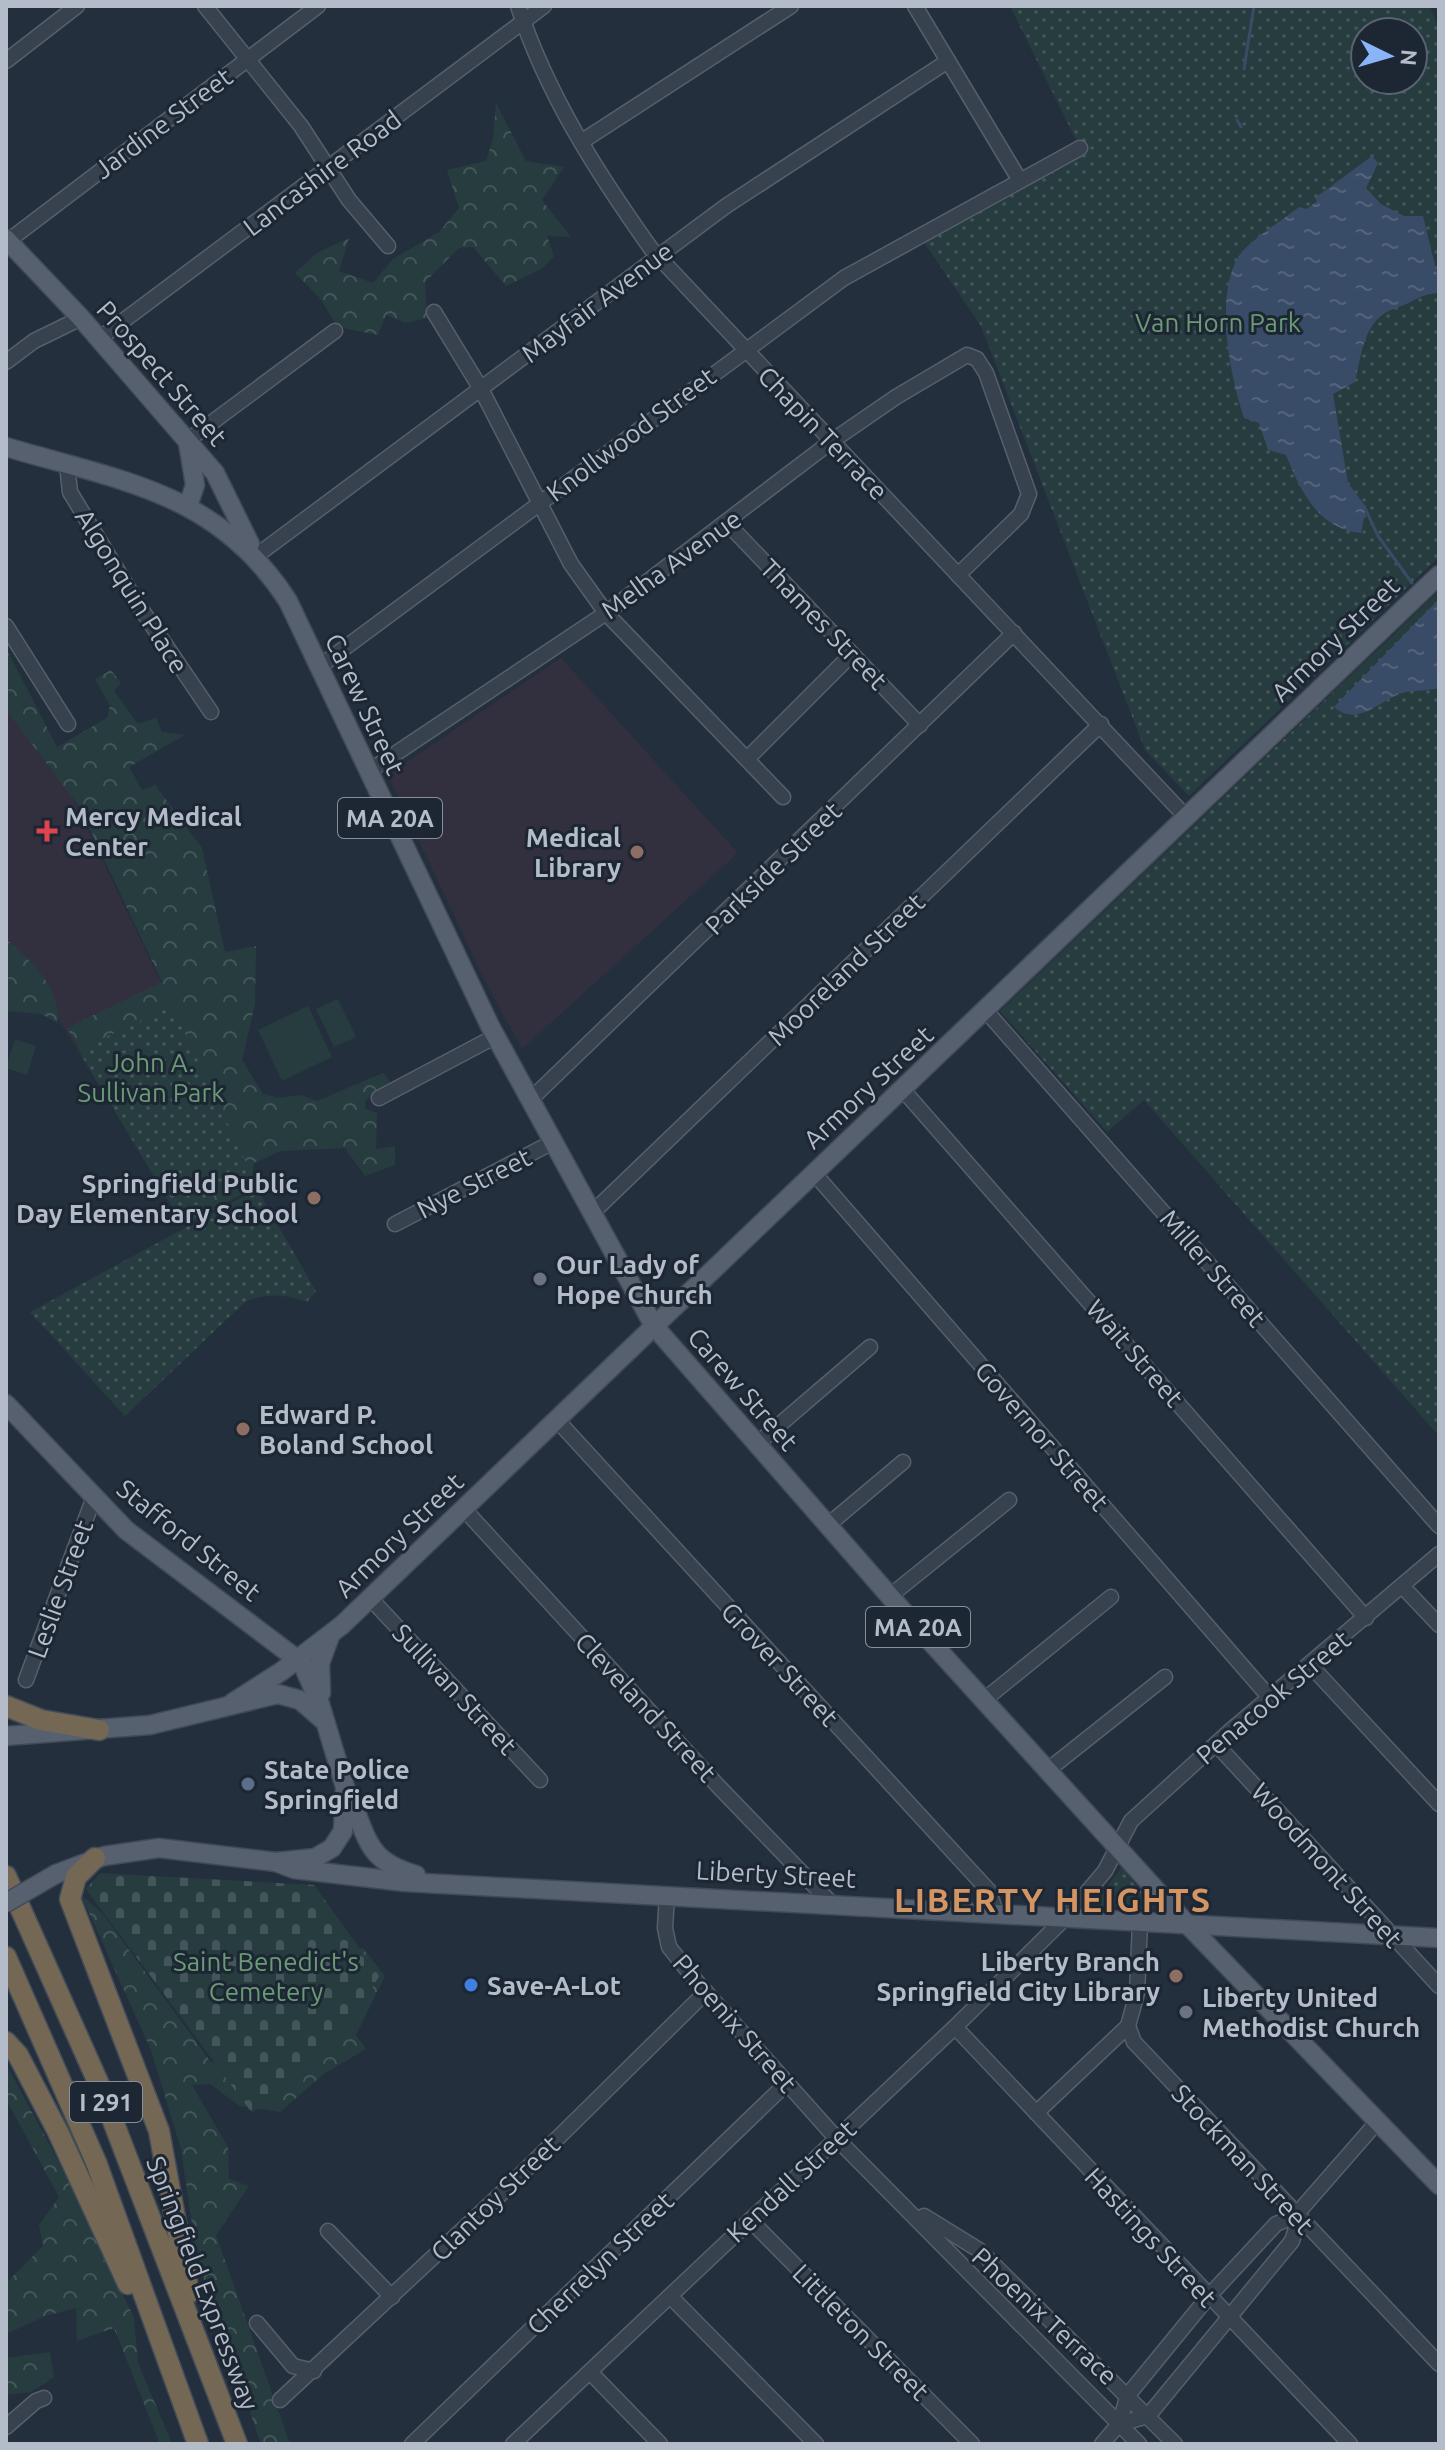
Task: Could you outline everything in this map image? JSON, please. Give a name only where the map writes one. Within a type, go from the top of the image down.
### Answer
[{"type":"highway","points":[[6,1706],[41,1720],[99,1730]]},
{"type":"highway","points":[[95,1858],[76,1877],[70,1899],[159,2131],[196,2332]]},
{"type":"highway","name":"Springfield Expressway","points":[[6,1876],[98,2082],[237,2444]]},
{"type":"highway","name":"I 291","points":[[6,1957],[96,2162],[198,2444]]},
{"type":"highway","points":[[6,2042],[18,2055],[64,2144],[178,2389]]},
{"type":"main road","name":"Prospect Street","points":[[7,240],[81,318],[215,473],[256,556]]},
{"type":"main road","points":[[187,441],[195,485],[188,506]]},
{"type":"main road","name":"Carew Street","points":[[6,447],[154,490],[218,523],[256,556],[288,601],[496,1036],[654,1326],[890,1596],[1187,1924],[1439,2185]]},
{"type":"main road","name":"Armory Street","points":[[232,1703],[331,1636],[1439,575]]},
{"type":"main road","name":"Stafford Street","points":[[6,1404],[94,1497],[149,1548],[299,1660],[323,1715]]},
{"type":"main road","name":"Armory Street","points":[[323,1715],[320,1663],[331,1636]]},
{"type":"main road","points":[[6,1736],[173,1722],[232,1703],[286,1695],[323,1715],[345,1787],[345,1826],[332,1848],[310,1860],[276,1862],[168,1848],[95,1858],[56,1874],[6,1903]]},
{"type":"main road","name":"Liberty Street","points":[[345,1787],[372,1851],[392,1868],[446,1882]]},
{"type":"main road","name":"Liberty Street","points":[[276,1862],[294,1869],[363,1879],[1439,1938]]},
{"type":"street","points":[[6,61],[77,6]]},
{"type":"street","points":[[205,6],[329,168],[349,200],[388,246]]},
{"type":"street","name":"Jardine Street","points":[[7,240],[318,6]]},
{"type":"street","name":"Chapin Terrace","points":[[518,6],[550,86],[581,142],[611,192],[658,257],[1187,818]]},
{"type":"street","name":"Lancashire Road","points":[[99,339],[544,6]]},
{"type":"street","points":[[581,142],[791,6]]},
{"type":"street","points":[[915,6],[1019,179]]},
{"type":"street","name":"Mayfair Avenue","points":[[256,556],[726,206],[948,61]]},
{"type":"street","name":"Knollwood Street","points":[[319,667],[844,278],[1080,148]]},
{"type":"street","points":[[434,312],[481,389],[571,564],[606,613],[783,797]]},
{"type":"street","points":[[6,362],[34,341],[81,318]]},
{"type":"street","points":[[187,441],[335,331]]},
{"type":"street","name":"Melha Avenue","points":[[368,772],[606,613],[832,441],[957,358],[972,356],[986,373],[1029,494],[1021,514],[958,575]]},
{"type":"street","name":"Algonquin Place","points":[[67,465],[70,492],[139,606],[211,712]]},
{"type":"street","name":"Thames Street","points":[[727,523],[920,725]]},
{"type":"street","points":[[6,626],[68,724]]},
{"type":"street","name":"Parkside Street","points":[[530,1100],[1014,633]]},
{"type":"street","points":[[747,759],[852,654]]},
{"type":"street","name":"Mooreland Street","points":[[591,1214],[1101,724]]},
{"type":"street","name":"Miller Street","points":[[986,1011],[1439,1526]]},
{"type":"street","points":[[379,1098],[496,1036]]},
{"type":"street","name":"Wait Street","points":[[903,1090],[1366,1618]]},
{"type":"street","name":"Nye Street","points":[[395,1224],[553,1142]]},
{"type":"street","name":"Governor Street","points":[[814,1173],[1270,1698]]},
{"type":"street","points":[[757,1444],[870,1347]]},
{"type":"street","name":"Grover Street","points":[[556,1419],[989,1891],[996,1913]]},
{"type":"street","points":[[828,1525],[903,1462]]},
{"type":"street","name":"Leslie Street","points":[[26,1680],[94,1497]]},
{"type":"street","points":[[890,1596],[1009,1500]]},
{"type":"street","name":"Cleveland Street","points":[[463,1508],[719,1787],[831,1903]]},
{"type":"street","name":"Penacook Street","points":[[1066,1917],[1105,1871],[1131,1821],[1216,1744],[1439,1554]]},
{"type":"street","points":[[1402,1586],[1439,1625]]},
{"type":"street","points":[[984,1700],[1111,1597]]},
{"type":"street","name":"Sullivan Street","points":[[370,1598],[540,1780]]},
{"type":"street","points":[[1310,1665],[1439,1804]]},
{"type":"street","points":[[1048,1770],[1165,1677]]},
{"type":"street","name":"Woodmont Street","points":[[1216,1744],[1439,1986]]},
{"type":"street","name":"Phoenix Street","points":[[667,1895],[665,1928],[669,1947],[836,2138]]},
{"type":"street","name":"Kendall Street","points":[[516,2443],[955,2027],[1066,1917]]},
{"type":"street","points":[[1036,2113],[1128,2026],[1137,1993],[1140,1922]]},
{"type":"street","name":"Clantoy Street","points":[[280,2400],[392,2297],[706,1992]]},
{"type":"street","name":"Stockman Street","points":[[1128,2026],[1134,2042],[1295,2216],[1439,2364]]},
{"type":"street","name":"Hastings Street","points":[[955,2027],[1350,2444]]},
{"type":"street","name":"Cherrelyn Street","points":[[412,2444],[787,2083]]},
{"type":"street","points":[[1102,2444],[1119,2424],[1128,2395],[1209,2296],[1276,2224],[1295,2216],[1378,2121]]},
{"type":"street","name":"Phoenix Terrace","points":[[836,2138],[1139,2444]]},
{"type":"street","name":"Phoenix Terrace","points":[[903,2203],[979,2250],[1175,2444]]},
{"type":"street","points":[[1119,2424],[1148,2416],[1292,2241],[1297,2225],[1295,2216]]},
{"type":"street","name":"Littleton Street","points":[[750,2220],[972,2444]]},
{"type":"street","points":[[328,2231],[392,2297]]},
{"type":"street","points":[[670,2296],[816,2444]]},
{"type":"street","points":[[1013,2315],[1030,2300]]},
{"type":"street","points":[[1031,2334],[1050,2317]]},
{"type":"street","points":[[257,2323],[293,2366],[314,2371]]},
{"type":"street","points":[[590,2372],[660,2444]]},
{"type":"street","points":[[6,2427],[44,2398]]},
{"type":"shaded area","points":[[561,658],[738,853],[522,1049],[484,979],[388,775]]},
{"type":"shaded area","name":"Mercy Medical Center","points":[[6,696],[66,784],[172,1006],[78,1050],[6,938]]},
{"type":"green space","name":"Van Horn Park","points":[[1010,6],[1429,6],[1439,27],[1439,557],[1189,796],[1145,750],[981,326],[919,235],[1080,148]]},
{"type":"green space","points":[[496,103],[526,161],[564,167],[542,200],[571,237],[547,236],[554,256],[541,269],[506,286],[473,247],[459,248],[425,282],[427,318],[405,323],[386,315],[378,335],[338,327],[319,297],[295,273],[317,253],[349,238],[339,271],[373,283],[393,259],[439,232],[459,208],[447,170],[486,161],[493,138]]},
{"type":"green space","points":[[1439,591],[1439,1436],[1144,1100],[1107,1132],[1000,1011]]},
{"type":"green space","points":[[6,648],[57,747],[107,718],[110,705],[95,679],[111,670],[121,683],[114,691],[138,724],[156,718],[162,732],[185,735],[129,767],[142,790],[155,785],[202,848],[225,952],[256,946],[255,1004],[242,1060],[263,1094],[279,1098],[300,1095],[317,1101],[383,1073],[390,1082],[365,1101],[365,1109],[377,1113],[376,1149],[395,1146],[395,1165],[365,1176],[345,1148],[281,1151],[254,1163],[250,1190],[183,1226],[170,1222],[185,1214],[182,1204],[152,1167],[67,1028],[162,982],[79,806],[6,710]]},
{"type":"green space","points":[[6,939],[35,966],[49,986],[58,1023],[41,1014],[6,1011]]},
{"type":"green space","points":[[338,999],[356,1037],[334,1047],[316,1009]]},
{"type":"green space","name":"John A. Sullivan Park","points":[[172,1006],[252,1175],[177,1215],[78,1050]]},
{"type":"green space","points":[[308,1006],[332,1057],[282,1081],[258,1030]]},
{"type":"green space","points":[[15,1039],[36,1046],[27,1075],[6,1068]]},
{"type":"green space","points":[[257,1189],[316,1291],[307,1302],[277,1296],[246,1301],[125,1416],[30,1312]]},
{"type":"green space","points":[[1122,1867],[1154,1908],[1092,1906]]},
{"type":"green space","name":"Saint Benedict's Cemetery","points":[[100,1873],[314,1885],[379,1976],[351,2028],[252,2113],[86,1889]]},
{"type":"green space","points":[[81,1895],[103,1914],[210,2061],[258,2086],[362,1947],[385,1976],[356,2035],[366,2049],[325,2073],[280,2112],[240,2106],[210,2084],[192,2085],[228,2147],[229,2179],[249,2186],[216,2235],[290,2444],[261,2444],[197,2259],[181,2149],[151,2050]]},
{"type":"green space","points":[[6,2064],[69,2181],[134,2318],[138,2363],[172,2444],[160,2444],[114,2328],[77,2341],[76,2308],[45,2316],[6,2334],[6,2283],[43,2246],[39,2225],[59,2197],[6,2099]]},
{"type":"green space","points":[[50,2352],[54,2377],[31,2392],[6,2395],[6,2358]]},
{"type":"water","points":[[1372,156],[1378,163],[1366,188],[1381,204],[1404,216],[1423,216],[1439,282],[1438,293],[1421,297],[1385,313],[1377,320],[1366,338],[1355,382],[1333,394],[1348,483],[1366,507],[1361,533],[1346,530],[1322,516],[1304,494],[1286,455],[1268,450],[1259,423],[1244,418],[1230,360],[1226,316],[1230,276],[1242,252],[1299,207],[1307,209],[1317,201],[1315,198]]},
{"type":"water","points":[[1439,599],[1439,688],[1406,692],[1370,710],[1352,715],[1334,707]]},
{"type":"waterway","points":[[1244,69],[1254,6]]},
{"type":"waterway","points":[[1237,120],[1241,127]]},
{"type":"waterway","points":[[1364,506],[1378,536],[1412,583]]},
{"type":"place","name":"Mercy Medical Center","points":[[47,831]]},
{"type":"place","name":"Medical Library","points":[[637,852]]},
{"type":"place","name":"Springfield Public Day Elementary School","points":[[314,1198]]},
{"type":"place","name":"Our Lady of Hope Church","points":[[540,1279]]},
{"type":"place","name":"Edward P. Boland School","points":[[243,1429]]},
{"type":"place","name":"State Police Springfield","points":[[248,1784]]},
{"type":"place","name":"Liberty Branch Springfield City Library","points":[[1176,1976]]},
{"type":"place","name":"Save-A-Lot","points":[[471,1985]]},
{"type":"place","name":"Liberty United Methodist Church","points":[[1186,2012]]},
{"type":"district","name":"LIBERTY HEIGHTS","points":[[1053,1899]]}]
